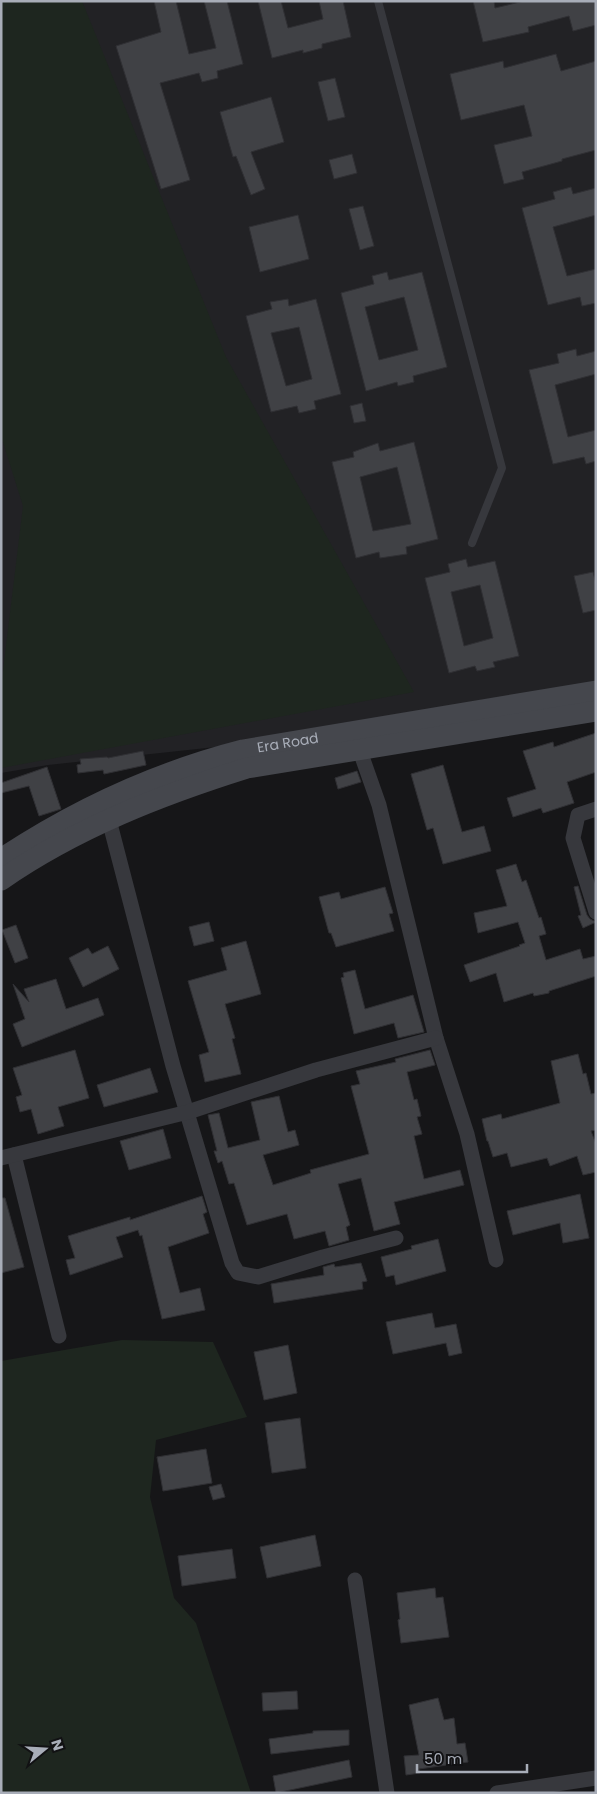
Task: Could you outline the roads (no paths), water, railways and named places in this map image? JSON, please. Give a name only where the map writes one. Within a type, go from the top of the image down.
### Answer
[{"type":"main road","name":"Era Road","points":[[6,867],[36,836],[96,804],[207,759],[243,750],[596,690]]},
{"type":"main road","points":[[6,867],[43,852],[142,804],[247,768],[596,711]]},
{"type":"street","points":[[360,751],[379,805],[436,1038],[467,1134],[496,1260]]},
{"type":"street","points":[[596,810],[578,815],[573,838],[596,912]]},
{"type":"street","points":[[109,820],[174,1066],[232,1263],[238,1273],[258,1277],[323,1256],[396,1238]]},
{"type":"street","points":[[59,1336],[7,1156],[188,1112],[316,1070],[436,1038]]},
{"type":"street","points":[[355,1580],[388,1793]]},
{"type":"street","points":[[497,1793],[596,1778]]},
{"type":"lane","points":[[378,1],[502,468],[472,543]]}]
